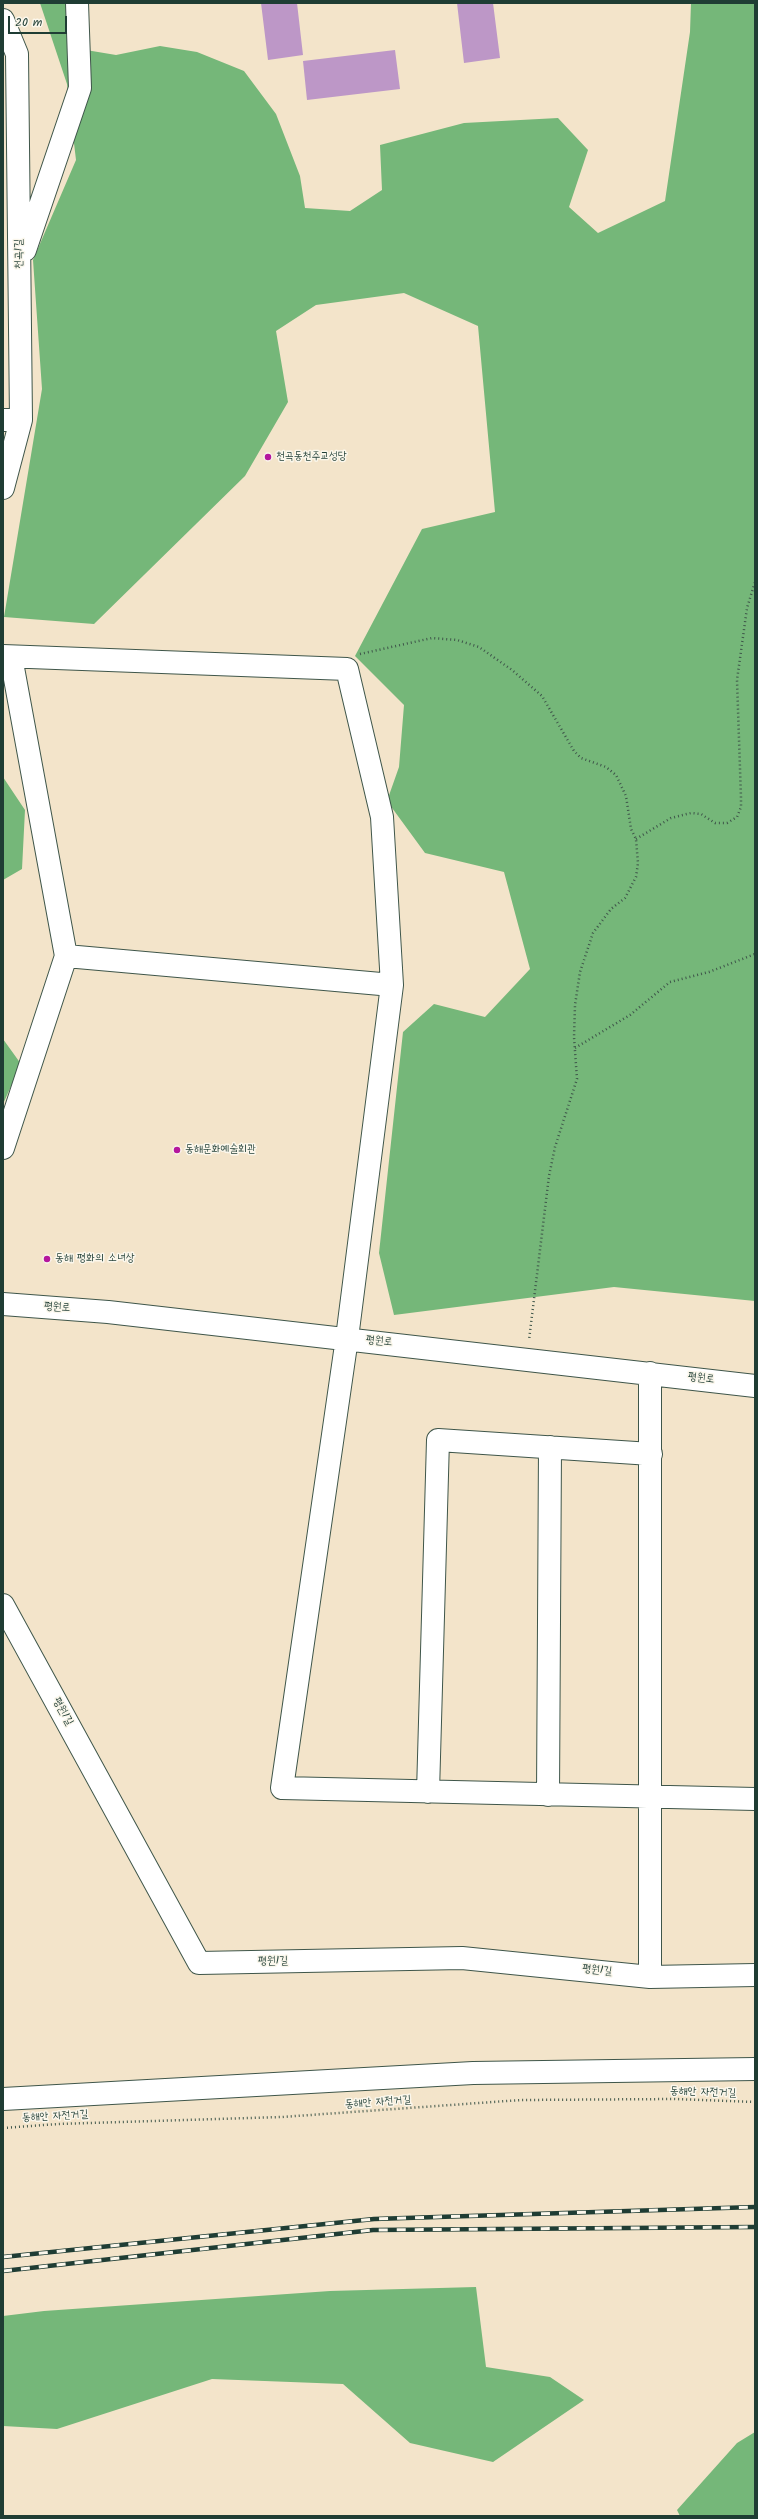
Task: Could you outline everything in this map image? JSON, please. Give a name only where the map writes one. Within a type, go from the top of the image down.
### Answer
[{"type":"street","points":[[20,266],[80,88],[77,3]]},
{"type":"street","name":"천곡1길","points":[[3,20],[17,54],[20,266],[12,420],[3,488]]},
{"type":"street","points":[[3,1148],[66,956],[7,657],[347,669],[382,818],[392,985],[347,1338],[282,1788],[650,1798],[755,1799]]},
{"type":"street","points":[[66,956],[392,985]]},
{"type":"street","name":"평원로","points":[[3,1304],[108,1312],[347,1338],[755,1386]]},
{"type":"street","points":[[650,1373],[650,1977]]},
{"type":"street","points":[[428,1792],[438,1440],[651,1454]]},
{"type":"street","points":[[548,1795],[550,1447]]},
{"type":"street","name":"평원1길","points":[[3,1605],[199,1963],[462,1958],[650,1977],[755,1975]]},
{"type":"street","points":[[3,2099],[473,2073],[755,2069]]},
{"type":"path","points":[[636,839],[671,818],[691,813],[701,814],[715,823],[726,823],[737,817],[741,807],[741,798],[737,680],[747,608],[755,582]]},
{"type":"path","points":[[333,669],[341,658],[420,639],[442,638],[479,647],[512,670],[542,696],[574,750],[581,758],[606,767],[616,775],[626,796],[631,829],[636,839],[638,863],[632,889],[600,923],[584,958],[575,1005],[577,1079],[554,1147],[549,1176],[527,1359]]},
{"type":"path","points":[[575,1048],[630,1015],[658,989],[670,982],[709,972],[755,954]]},
{"type":"path","name":"동해안 자전거길","points":[[3,2128],[58,2124],[282,2118],[521,2100],[675,2100],[755,2102]]},
{"type":"green space","points":[[40,3],[86,3],[86,50],[116,55],[160,46],[197,52],[244,71],[276,114],[300,176],[305,208],[350,211],[382,190],[380,145],[464,123],[558,118],[588,150],[569,207],[598,233],[665,201],[690,32],[691,3],[755,3],[755,1301],[614,1287],[394,1315],[379,1253],[403,1032],[434,1004],[485,1017],[530,969],[504,872],[425,853],[387,801],[399,767],[404,705],[355,656],[422,529],[495,512],[478,326],[404,293],[316,305],[276,331],[288,402],[245,476],[94,624],[4,617],[42,389],[33,260],[76,160],[67,84]]},
{"type":"green space","points":[[3,777],[25,810],[22,869],[3,880]]},
{"type":"green space","points":[[3,1039],[21,1064],[3,1104]]},
{"type":"green space","points":[[476,2287],[486,2367],[550,2377],[584,2400],[493,2462],[410,2443],[343,2384],[212,2379],[57,2429],[3,2426],[3,2316],[44,2311],[330,2291]]},
{"type":"green space","points":[[755,2432],[755,2516],[680,2516],[677,2510],[737,2443]]},
{"type":"building","points":[[261,3],[297,3],[303,55],[268,60]]},
{"type":"building","points":[[457,3],[493,3],[500,58],[464,63]]},
{"type":"building","points":[[395,50],[400,89],[307,100],[303,61]]},
{"type":"railway","points":[[3,2257],[374,2219],[755,2207]]},
{"type":"railway","points":[[3,2271],[373,2230],[755,2227]]},
{"type":"place","name":"천곡동천주교성당","points":[[268,457]]},
{"type":"place","name":"동해문화예술회관","points":[[177,1150]]},
{"type":"place","name":"동해 평화의 소녀상","points":[[47,1259]]}]
